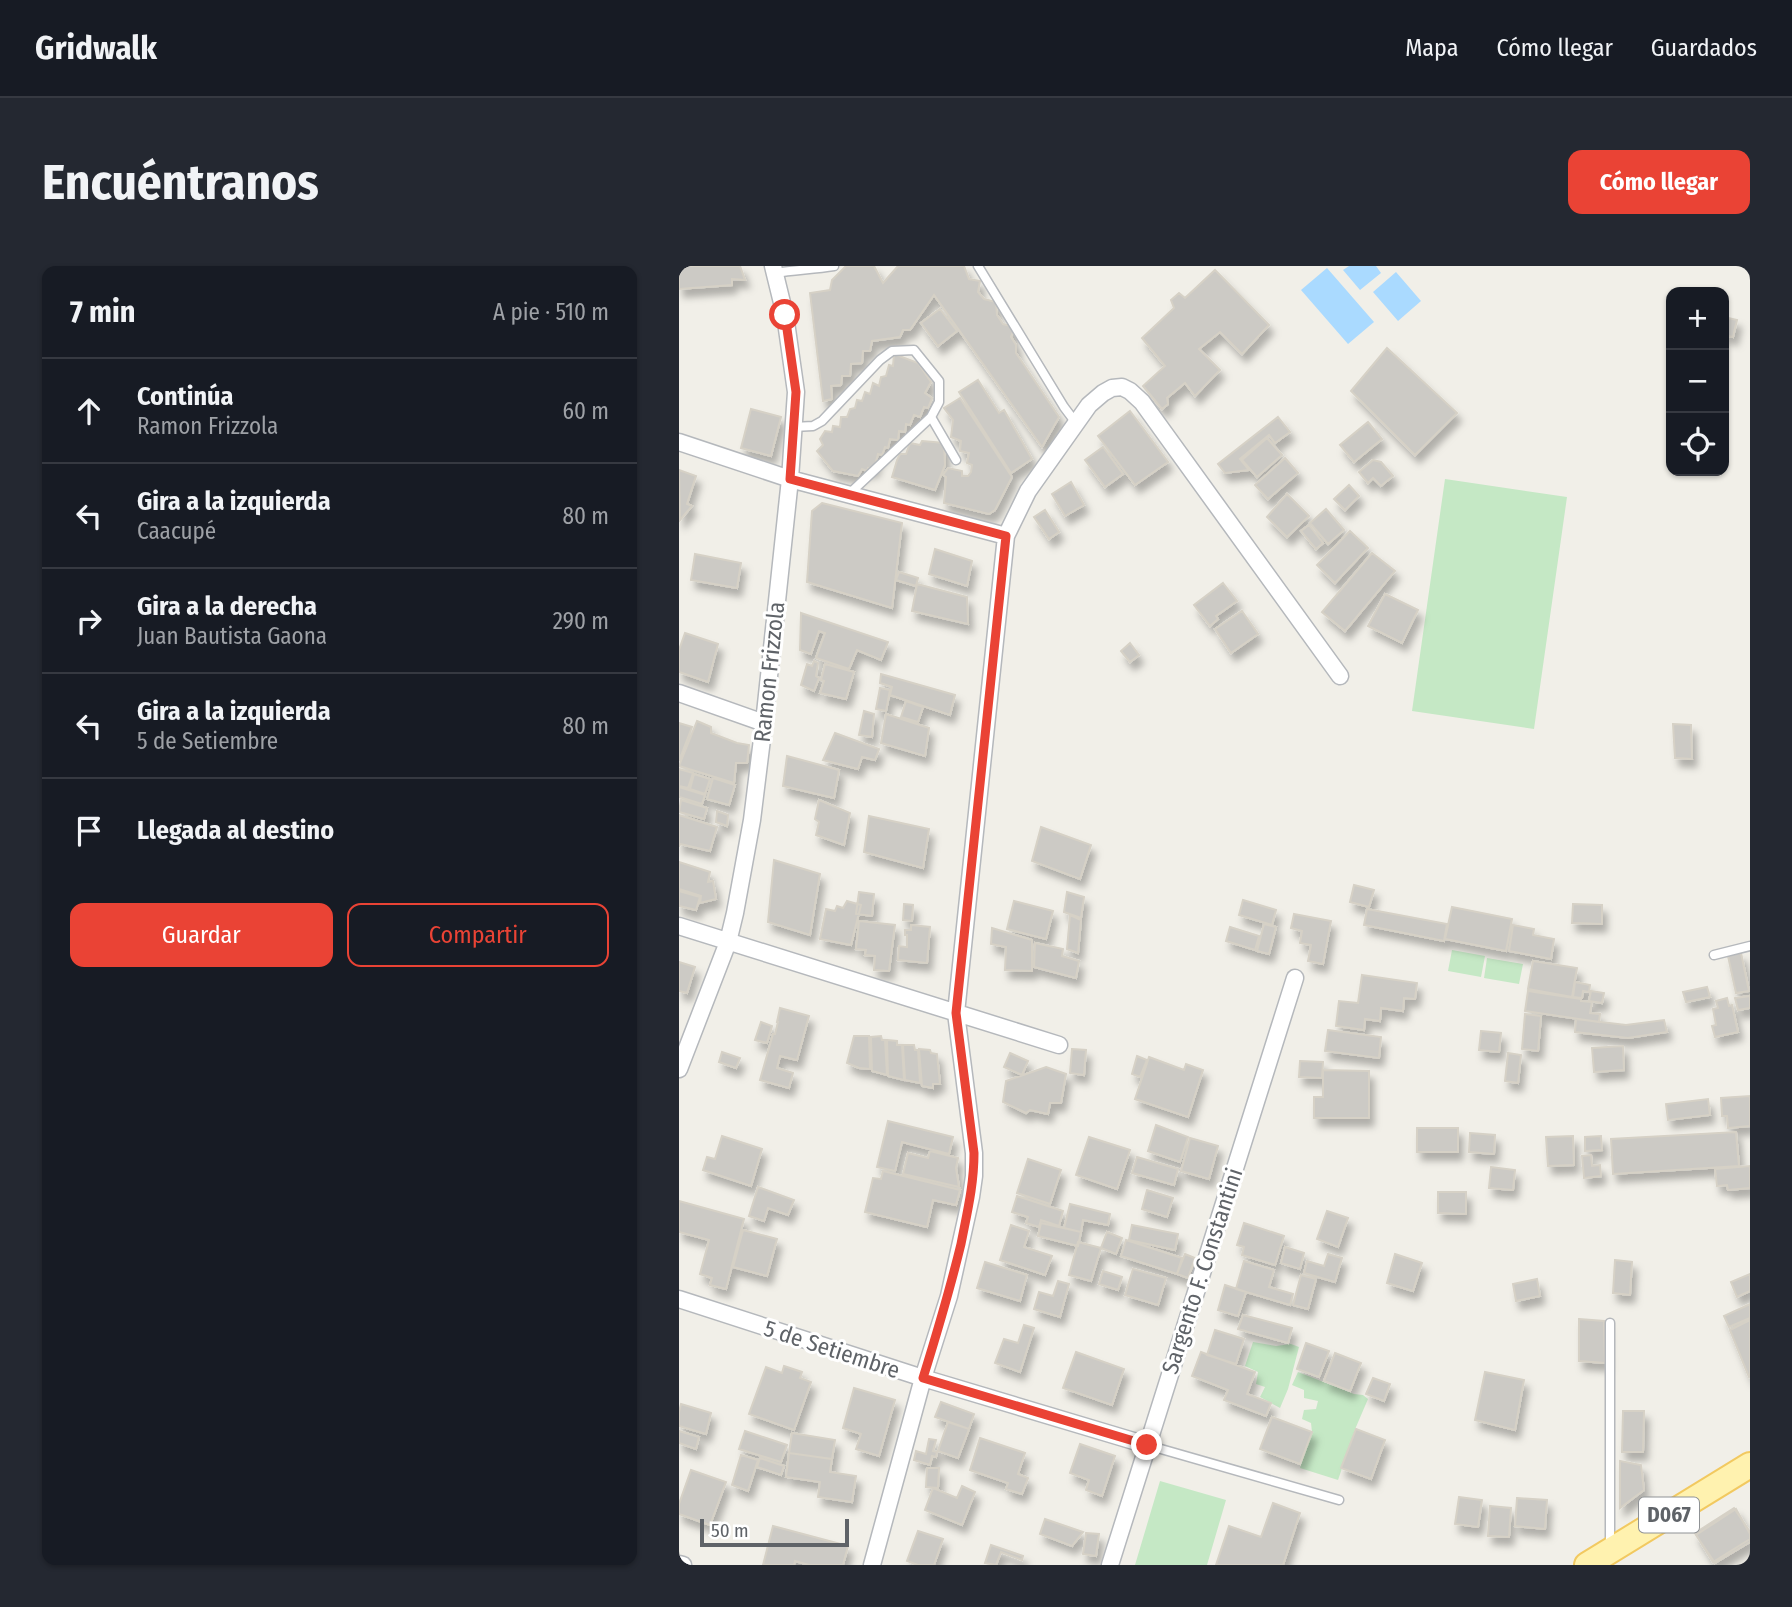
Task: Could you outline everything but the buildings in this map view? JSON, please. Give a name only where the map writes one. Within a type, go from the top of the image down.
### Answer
[{"type":"main road","name":"D067","points":[[1587,1565],[1618,1553],[1750,1465]]},
{"type":"street","name":"Ramon Frizzola","points":[[679,1069],[728,942],[752,820],[764,723],[790,479],[796,392],[785,315],[774,270]]},
{"type":"street","points":[[872,1565],[923,1378],[949,1296],[974,1176],[974,1153],[956,1013],[1006,536],[1028,491],[1089,405],[1112,388],[1122,387],[1142,402],[1340,676]]},
{"type":"street","points":[[679,442],[790,479],[1006,536]]},
{"type":"street","points":[[679,693],[764,723]]},
{"type":"street","points":[[679,926],[1059,1045]]},
{"type":"street","name":"Sargento F. Constantini","points":[[1109,1565],[1295,978]]},
{"type":"street","name":"5 de Setiembre","points":[[679,1298],[923,1378],[1147,1445]]},
{"type":"lane","points":[[774,270],[813,270],[834,266]]},
{"type":"lane","points":[[978,266],[1076,423]]},
{"type":"lane","points":[[793,427],[813,426],[823,421],[880,360],[892,351],[914,350],[939,381],[939,402],[931,417],[849,494]]},
{"type":"lane","points":[[931,417],[956,460]]},
{"type":"lane","points":[[1714,955],[1750,946]]},
{"type":"lane","points":[[1610,1323],[1618,1553]]},
{"type":"lane","points":[[1147,1445],[1339,1500]]},
{"type":"green space","points":[[1445,479],[1567,497],[1534,729],[1412,711]]},
{"type":"green space","points":[[1452,950],[1485,956],[1481,977],[1448,971]]},
{"type":"green space","points":[[1487,958],[1523,964],[1519,984],[1484,978]]},
{"type":"green space","points":[[1253,1342],[1276,1346],[1291,1344],[1299,1347],[1280,1408],[1260,1397],[1265,1387],[1256,1384],[1258,1372],[1245,1366]]},
{"type":"green space","points":[[1298,1372],[1368,1399],[1338,1480],[1300,1468],[1312,1432],[1311,1423],[1302,1419],[1304,1410],[1316,1409],[1318,1401],[1304,1398],[1304,1390],[1292,1385]]},
{"type":"green space","points":[[1160,1481],[1226,1500],[1207,1565],[1135,1565]]},
{"type":"water","points":[[1349,266],[1376,266],[1381,273],[1360,290],[1343,270]]},
{"type":"water","points":[[1327,268],[1374,322],[1348,344],[1301,290]]},
{"type":"water","points":[[1396,272],[1421,301],[1398,321],[1373,292]]},
{"type":"route","points":[[785,315],[796,392],[790,479],[1006,536],[956,1013],[974,1153],[974,1176],[949,1296],[923,1378],[1147,1445]]}]
